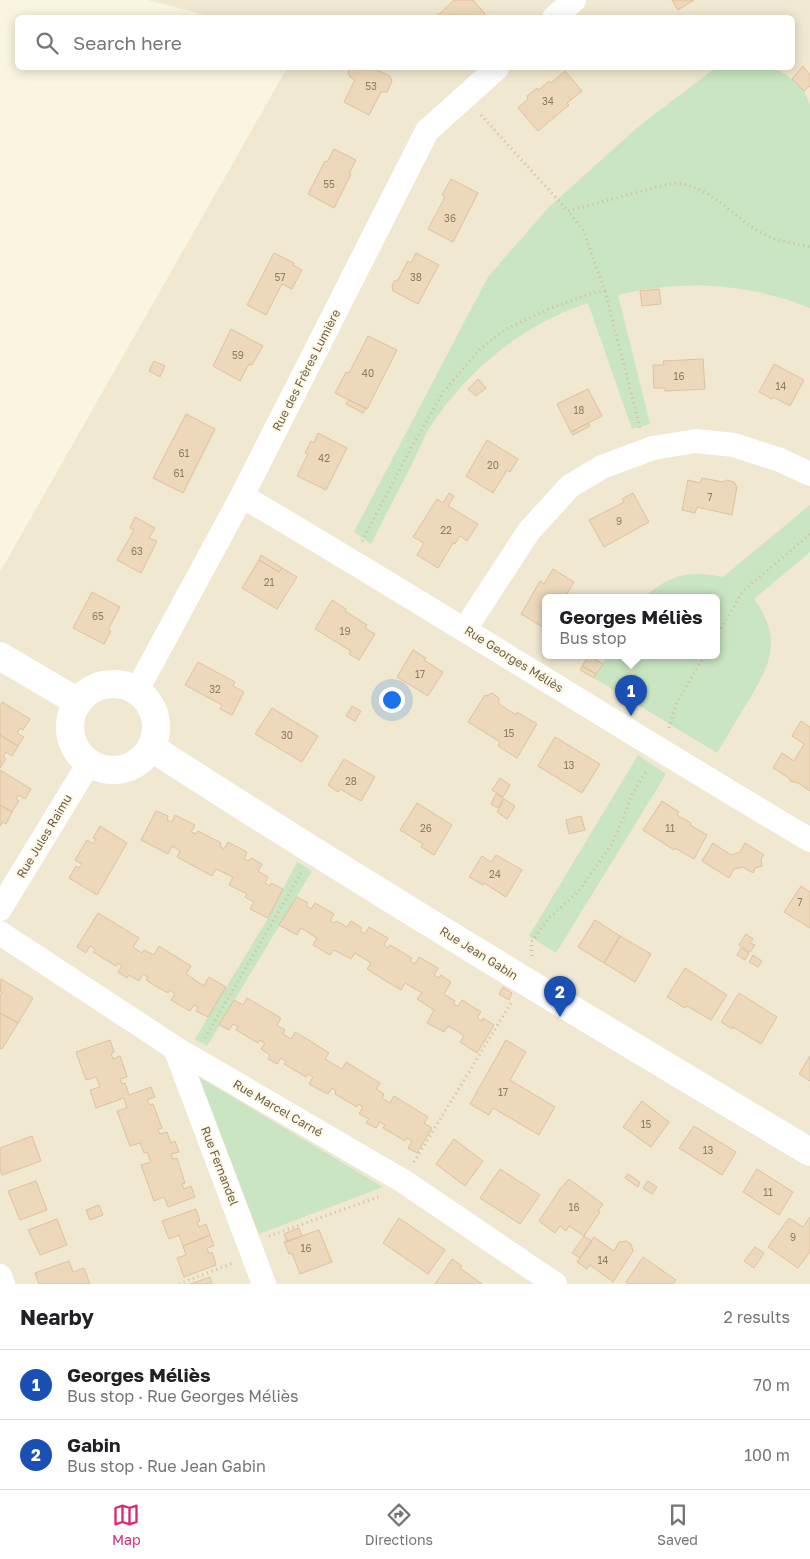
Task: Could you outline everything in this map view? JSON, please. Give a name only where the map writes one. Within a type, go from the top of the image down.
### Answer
[{"type":"street","points":[[557,15],[574,0]]},
{"type":"street","name":"Rue des Frères Lumière","points":[[137,690],[242,496],[427,131],[495,70]]},
{"type":"street","points":[[465,629],[529,531],[570,486],[602,466],[653,448],[696,441],[734,446],[780,460],[810,474]]},
{"type":"street","name":"Rue Georges Méliès","points":[[242,496],[465,629],[661,752],[810,840]]},
{"type":"street","points":[[0,656],[78,702]]},
{"type":"street","points":[[112,683],[125,685],[137,690],[147,699],[154,710],[156,729],[152,748],[143,759],[131,767],[109,770],[89,763],[79,754],[72,742],[70,728],[72,715],[78,702],[87,692],[112,683]]},
{"type":"street","name":"Rue Jean Gabin","points":[[152,748],[214,789],[524,981],[810,1152]]},
{"type":"street","name":"Rue Jules Raimu","points":[[0,908],[89,763]]},
{"type":"street","name":"Rue Marcel Carné","points":[[0,933],[184,1053],[403,1181],[555,1284]]},
{"type":"street","name":"Rue Fernandel","points":[[184,1053],[264,1284]]},
{"type":"street","points":[[0,1276],[3,1284]]},
{"type":"path","points":[[464,97],[583,230],[605,291],[646,450]]},
{"type":"path","points":[[568,212],[672,183],[684,184],[717,199],[759,232],[782,241],[810,247]]},
{"type":"path","points":[[352,561],[411,448],[444,391],[480,348],[506,329],[551,308],[592,293],[605,291]]},
{"type":"path","points":[[720,630],[743,591],[810,534]]},
{"type":"path","points":[[179,1284],[238,1261],[249,1243],[388,1194],[403,1181],[534,964],[531,942],[549,918],[578,892],[612,844],[632,794],[661,752],[677,702],[703,659]]},
{"type":"path","points":[[184,1053],[314,851]]},
{"type":"shaded area","points":[[148,0],[810,0],[810,1284],[0,1284],[0,572],[286,70],[795,70],[795,15],[205,15]]},
{"type":"green space","points":[[712,70],[778,70],[792,79],[804,91],[810,105],[810,308],[763,293],[715,286],[666,287],[618,295],[650,424],[632,429],[588,303],[543,322],[502,349],[483,365],[449,401],[428,431],[371,544],[354,532],[488,277],[549,207],[638,127]]},
{"type":"green space","points":[[810,505],[810,552],[754,599],[769,627],[771,639],[767,664],[755,689],[717,753],[594,678],[606,659],[720,659],[720,594],[648,594],[663,583],[681,576],[701,574],[723,577]]},
{"type":"green space","points":[[638,755],[666,774],[556,953],[529,936]]},
{"type":"green space","points":[[297,862],[312,871],[207,1046],[195,1039],[268,918]]},
{"type":"green space","points":[[199,1077],[383,1187],[259,1234]]},
{"type":"building","points":[[454,0],[473,0],[485,14],[484,15],[438,15]]},
{"type":"building","points":[[672,0],[694,0],[678,10]]},
{"type":"building","points":[[803,66],[810,75],[810,86],[804,91],[792,79]]},
{"type":"building","points":[[349,70],[377,70],[390,76],[392,81],[387,92],[381,92],[369,115],[344,102],[355,80],[350,77]]},
{"type":"building","points":[[565,71],[582,91],[567,103],[569,105],[538,131],[518,108],[528,99],[527,96],[537,88],[539,90],[549,81],[551,83]]},
{"type":"building","points":[[334,149],[356,160],[334,208],[308,194],[325,161],[327,162]]},
{"type":"building","points":[[451,179],[478,193],[453,242],[428,229],[445,197],[442,195]]},
{"type":"building","points":[[274,253],[294,263],[293,265],[302,270],[292,289],[282,284],[266,315],[247,305]]},
{"type":"building","points":[[416,253],[439,265],[418,304],[393,291],[392,287],[408,261],[411,263]]},
{"type":"building","points":[[659,289],[661,304],[642,306],[640,291]]},
{"type":"building","points":[[231,329],[263,346],[252,365],[249,364],[240,381],[213,366]]},
{"type":"building","points":[[368,336],[397,350],[367,409],[335,393],[346,372],[349,373]]},
{"type":"building","points":[[703,359],[705,389],[665,391],[665,388],[654,388],[653,365],[664,365],[663,361]]},
{"type":"building","points":[[154,361],[165,366],[160,377],[149,371]]},
{"type":"building","points":[[774,364],[804,380],[790,406],[759,392]]},
{"type":"building","points":[[478,379],[486,388],[476,396],[468,389]]},
{"type":"building","points":[[588,389],[602,416],[571,432],[557,404]]},
{"type":"building","points":[[349,400],[366,408],[363,413],[346,404]]},
{"type":"building","points":[[186,414],[215,429],[183,493],[153,478]]},
{"type":"building","points":[[588,423],[590,426],[573,435],[571,432]]},
{"type":"building","points":[[318,433],[347,448],[326,490],[297,476],[308,454],[305,453],[311,441],[314,443]]},
{"type":"building","points":[[487,440],[518,459],[510,472],[507,470],[493,493],[466,476]]},
{"type":"building","points":[[702,478],[734,482],[737,487],[732,515],[697,507],[695,513],[682,510],[688,480],[700,483]]},
{"type":"building","points":[[449,493],[454,496],[448,506],[478,524],[467,541],[460,536],[455,544],[453,543],[438,568],[417,555],[424,543],[413,537],[437,499],[443,503]]},
{"type":"building","points":[[633,493],[649,522],[604,547],[589,520],[624,502],[622,499]]},
{"type":"building","points":[[135,517],[155,528],[149,538],[157,541],[141,573],[117,560],[134,530],[130,528]]},
{"type":"building","points":[[261,555],[282,568],[279,572],[259,560]]},
{"type":"building","points":[[259,560],[279,572],[282,568],[297,577],[277,609],[242,588]]},
{"type":"building","points":[[553,569],[574,582],[567,594],[542,594],[542,627],[521,614],[540,581],[544,584]]},
{"type":"building","points":[[92,592],[120,607],[108,630],[111,631],[104,644],[73,628]]},
{"type":"building","points":[[332,600],[367,625],[365,628],[375,634],[359,660],[349,654],[351,651],[315,629]]},
{"type":"building","points":[[413,650],[426,658],[424,660],[443,672],[428,696],[397,677]]},
{"type":"building","points":[[586,659],[595,659],[603,664],[596,674],[582,666]]},
{"type":"building","points":[[198,662],[235,682],[233,686],[244,692],[232,715],[220,709],[222,705],[185,685]]},
{"type":"building","points":[[582,666],[596,674],[594,678],[580,670]]},
{"type":"building","points":[[492,693],[499,698],[499,704],[516,715],[517,712],[537,724],[517,758],[498,746],[500,742],[468,722],[485,695]]},
{"type":"building","points":[[2,702],[30,719],[23,730],[20,728],[17,733],[24,737],[18,746],[0,735],[0,705]]},
{"type":"building","points":[[352,706],[361,711],[355,721],[346,716]]},
{"type":"building","points":[[272,708],[318,736],[302,762],[255,734]]},
{"type":"building","points":[[801,721],[810,727],[810,791],[798,783],[790,781],[789,778],[773,768],[782,753],[794,761],[804,744],[792,736]]},
{"type":"building","points":[[0,735],[18,746],[12,756],[6,752],[3,757],[6,759],[0,768]]},
{"type":"building","points":[[555,737],[600,764],[582,793],[538,766]]},
{"type":"building","points":[[344,759],[375,777],[361,801],[340,789],[338,792],[328,785]]},
{"type":"building","points":[[0,770],[31,789],[25,799],[19,795],[16,799],[19,801],[12,812],[0,805]]},
{"type":"building","points":[[500,778],[510,785],[503,797],[492,790]]},
{"type":"building","points":[[496,794],[503,798],[498,808],[491,804]]},
{"type":"building","points":[[504,799],[515,806],[507,819],[497,812]]},
{"type":"building","points":[[662,801],[679,812],[677,815],[691,823],[690,825],[707,835],[694,859],[675,848],[674,850],[643,830]]},
{"type":"building","points":[[417,803],[452,825],[434,855],[421,847],[423,844],[400,830]]},
{"type":"building","points":[[0,805],[12,812],[6,824],[3,822],[0,826]]},
{"type":"building","points":[[156,811],[168,816],[167,820],[172,822],[175,815],[195,825],[191,832],[196,834],[198,831],[221,843],[220,846],[224,849],[228,842],[247,852],[244,859],[249,861],[251,858],[262,864],[258,871],[268,877],[265,883],[270,886],[271,883],[283,889],[268,918],[250,909],[254,902],[245,897],[247,894],[229,885],[233,877],[216,869],[212,876],[177,857],[180,851],[172,846],[168,854],[141,840]]},
{"type":"building","points":[[581,816],[585,830],[569,834],[566,820]]},
{"type":"building","points":[[100,826],[127,843],[97,895],[69,878],[76,866],[79,868],[82,864],[75,860],[87,840],[93,844],[96,839],[93,838]]},
{"type":"building","points":[[713,843],[731,855],[740,852],[745,843],[764,855],[761,859],[762,866],[755,868],[753,873],[743,867],[734,869],[729,878],[702,861]]},
{"type":"building","points":[[496,855],[522,870],[506,897],[484,883],[483,885],[469,877],[482,856],[491,862]]},
{"type":"building","points":[[801,886],[810,892],[810,928],[784,912]]},
{"type":"building","points":[[297,897],[308,903],[306,906],[311,909],[315,903],[334,914],[330,921],[334,923],[336,921],[347,927],[351,921],[362,928],[360,931],[365,934],[369,927],[388,938],[384,945],[388,948],[390,945],[412,958],[410,961],[415,964],[419,957],[438,968],[434,975],[439,978],[441,975],[451,982],[444,994],[455,1001],[453,1004],[458,1006],[462,1000],[481,1012],[477,1018],[482,1021],[483,1018],[494,1025],[477,1053],[460,1042],[464,1036],[457,1031],[448,1026],[444,1032],[427,1023],[434,1010],[417,999],[422,993],[405,983],[401,990],[384,980],[367,969],[371,963],[355,953],[351,959],[334,950],[330,955],[313,945],[317,938],[301,928],[297,935],[279,925]]},
{"type":"building","points":[[98,913],[139,938],[133,947],[142,953],[144,950],[154,955],[159,946],[191,966],[186,974],[204,986],[209,977],[226,987],[208,1017],[196,1011],[198,1007],[194,1005],[190,1011],[171,1000],[175,994],[170,990],[168,993],[157,987],[146,980],[148,977],[143,974],[139,981],[129,975],[127,978],[118,972],[122,966],[118,963],[116,966],[93,952],[95,949],[90,946],[86,953],[77,947]]},
{"type":"building","points":[[595,920],[620,936],[604,963],[578,947]]},
{"type":"building","points":[[746,934],[753,939],[750,943],[755,945],[750,952],[739,945]]},
{"type":"building","points":[[620,936],[651,954],[635,982],[604,963]]},
{"type":"building","points":[[741,948],[749,953],[745,960],[737,955]]},
{"type":"building","points":[[753,955],[762,961],[758,967],[749,962]]},
{"type":"building","points":[[685,968],[727,995],[711,1020],[667,997]]},
{"type":"building","points":[[1,979],[33,998],[18,1023],[0,1013]]},
{"type":"building","points":[[503,987],[512,993],[509,1000],[499,994]]},
{"type":"building","points":[[739,993],[777,1017],[761,1044],[721,1022]]},
{"type":"building","points":[[247,998],[281,1018],[277,1025],[285,1030],[283,1034],[291,1039],[295,1032],[329,1053],[325,1059],[333,1064],[342,1069],[346,1062],[380,1083],[376,1089],[384,1094],[382,1098],[390,1103],[394,1096],[428,1117],[424,1123],[432,1128],[417,1153],[408,1148],[412,1141],[407,1138],[405,1141],[383,1128],[385,1125],[380,1122],[376,1128],[366,1123],[369,1119],[359,1114],[363,1107],[358,1104],[357,1107],[335,1094],[336,1091],[332,1088],[328,1094],[309,1084],[313,1077],[308,1074],[306,1077],[284,1064],[286,1061],[281,1058],[277,1064],[268,1059],[270,1055],[261,1049],[265,1043],[260,1040],[258,1043],[236,1030],[238,1026],[233,1024],[229,1030],[219,1025],[234,1000],[243,1005]]},
{"type":"building","points":[[0,1013],[18,1023],[2,1049],[0,1048]]},
{"type":"building","points":[[110,1040],[114,1052],[111,1054],[113,1059],[120,1056],[124,1067],[127,1077],[120,1079],[122,1084],[125,1083],[129,1095],[151,1087],[155,1097],[147,1100],[150,1105],[153,1104],[162,1128],[158,1129],[160,1134],[167,1132],[171,1143],[175,1141],[179,1152],[171,1154],[173,1159],[177,1158],[185,1183],[182,1184],[184,1189],[191,1186],[195,1197],[168,1207],[164,1197],[154,1201],[141,1165],[151,1162],[147,1152],[144,1153],[140,1143],[130,1146],[117,1111],[127,1108],[124,1098],[96,1108],[90,1090],[100,1087],[96,1077],[86,1080],[76,1052]]},
{"type":"building","points":[[506,1040],[526,1052],[510,1080],[555,1107],[539,1135],[493,1108],[489,1115],[470,1104]]},
{"type":"building","points":[[810,1056],[810,1081],[799,1074]]},
{"type":"building","points":[[642,1101],[669,1122],[651,1147],[623,1127]]},
{"type":"building","points":[[694,1126],[736,1152],[722,1175],[679,1148]]},
{"type":"building","points":[[32,1136],[41,1161],[2,1175],[0,1169],[0,1148]]},
{"type":"building","points":[[454,1139],[483,1161],[465,1186],[436,1164]]},
{"type":"building","points":[[500,1169],[540,1195],[520,1224],[480,1198]]},
{"type":"building","points":[[757,1169],[793,1192],[779,1215],[743,1192]]},
{"type":"building","points":[[628,1174],[640,1182],[638,1187],[625,1178]]},
{"type":"building","points":[[569,1179],[603,1204],[598,1211],[600,1212],[584,1236],[569,1226],[566,1231],[560,1226],[555,1233],[539,1221],[560,1189]]},
{"type":"building","points":[[36,1181],[47,1210],[20,1220],[8,1191]]},
{"type":"building","points":[[648,1181],[657,1187],[652,1194],[643,1188]]},
{"type":"building","points":[[99,1205],[103,1215],[90,1220],[86,1210]]},
{"type":"building","points":[[196,1209],[200,1221],[197,1222],[199,1227],[206,1224],[210,1235],[183,1246],[179,1235],[169,1239],[162,1221]]},
{"type":"building","points":[[810,1217],[810,1252],[798,1268],[768,1247],[789,1218],[803,1227]]},
{"type":"building","points":[[399,1218],[445,1250],[428,1274],[383,1243]]},
{"type":"building","points":[[57,1219],[67,1245],[40,1255],[28,1230]]},
{"type":"building","points":[[299,1228],[302,1236],[287,1242],[284,1234]]},
{"type":"building","points":[[319,1230],[332,1262],[300,1274],[292,1253],[289,1254],[284,1242]]},
{"type":"building","points":[[210,1235],[214,1246],[207,1248],[209,1254],[212,1252],[216,1265],[184,1277],[177,1258],[186,1255],[183,1246]]},
{"type":"building","points":[[584,1236],[592,1241],[580,1258],[572,1253]]},
{"type":"building","points":[[594,1237],[614,1251],[619,1242],[626,1241],[631,1244],[633,1251],[613,1282],[590,1265],[587,1269],[577,1262]]},
{"type":"building","points":[[755,1247],[764,1253],[754,1268],[744,1261]]},
{"type":"building","points":[[643,1257],[676,1280],[673,1284],[628,1284],[626,1282]]},
{"type":"building","points":[[452,1259],[462,1266],[460,1268],[482,1284],[435,1284]]},
{"type":"building","points":[[69,1261],[73,1272],[84,1268],[90,1284],[39,1284],[35,1273]]},
{"type":"building","points":[[210,1277],[212,1284],[190,1284]]},
{"type":"place","name":"Georges Méliès","points":[[631,716]]},
{"type":"place","name":"Gabin","points":[[560,1017]]}]
